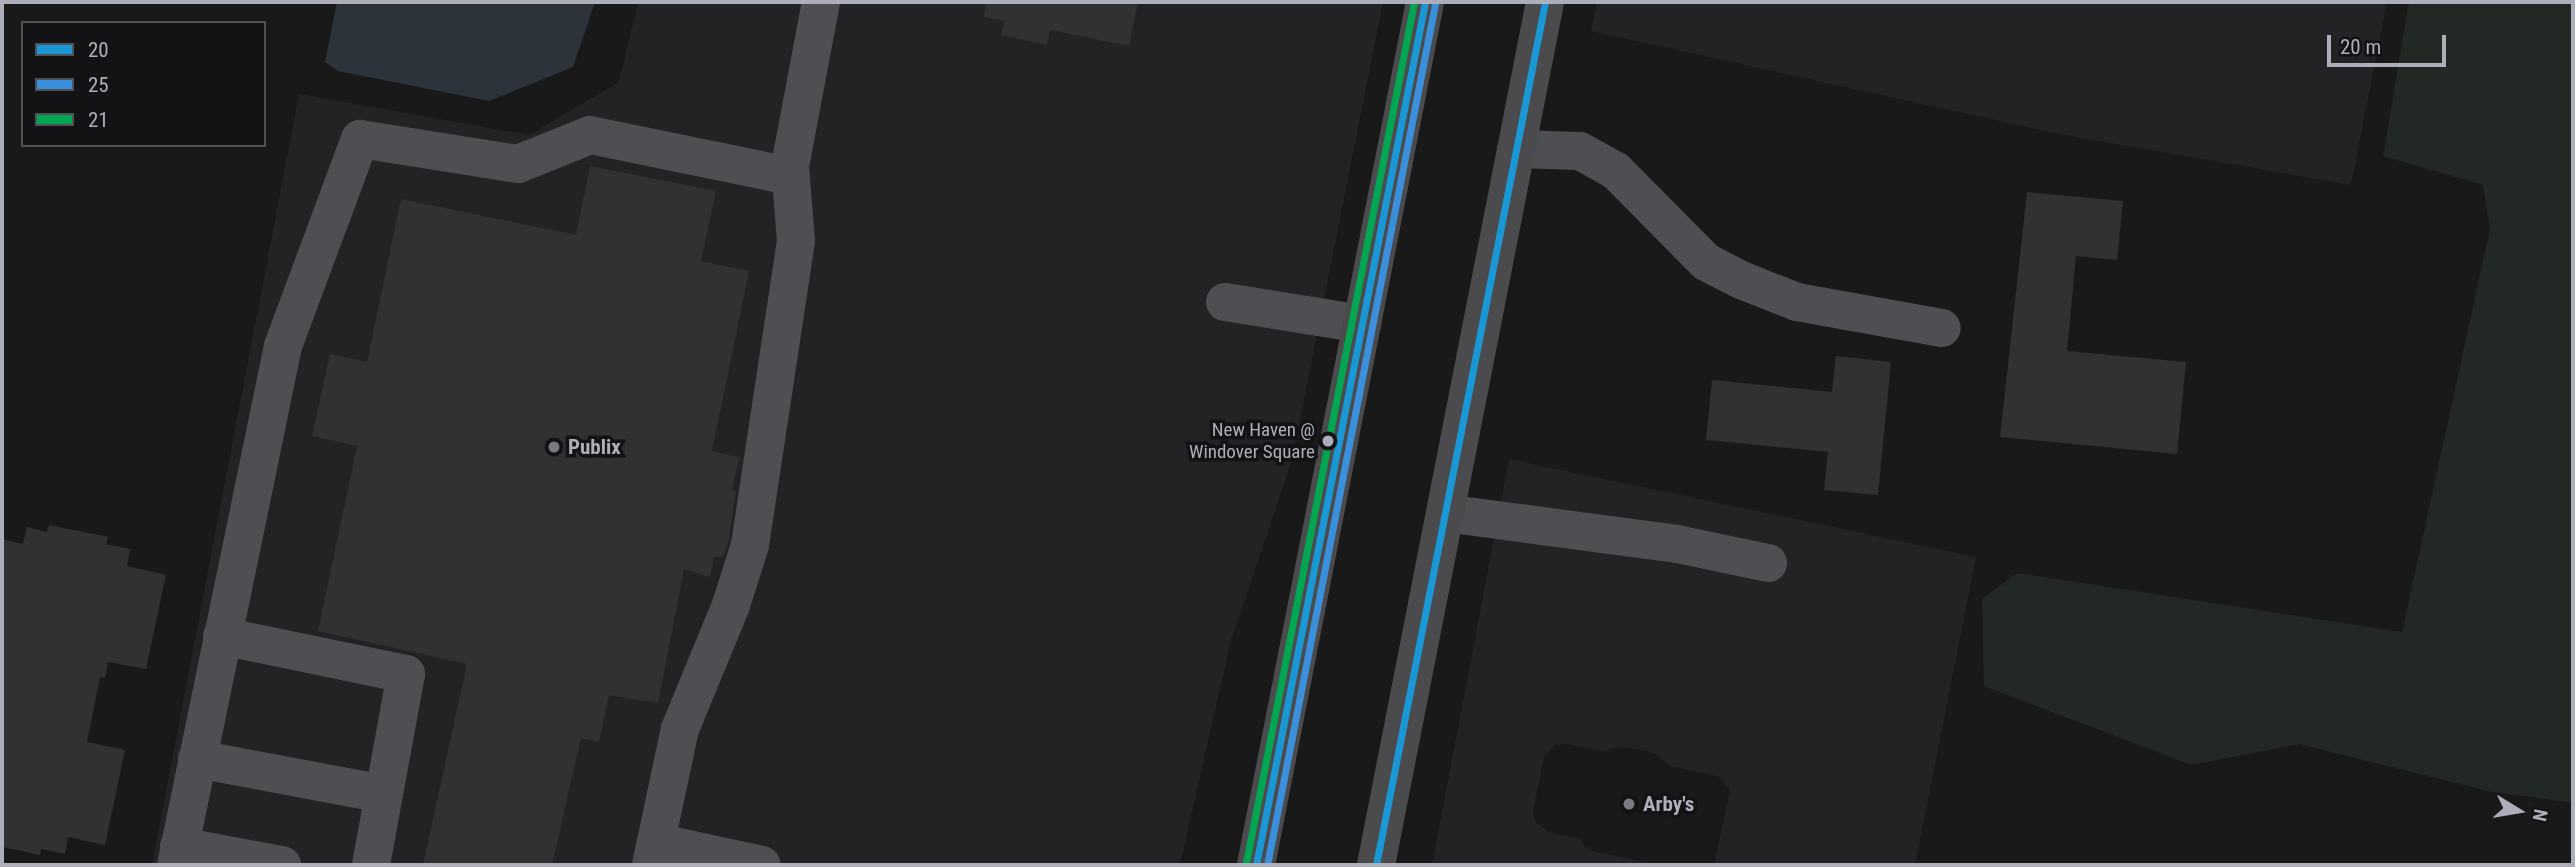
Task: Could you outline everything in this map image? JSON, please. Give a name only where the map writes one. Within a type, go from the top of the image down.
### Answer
[{"type":"main road","points":[[1256,865],[1426,2]]},
{"type":"main road","points":[[1376,865],[1545,2]]},
{"type":"lane","points":[[762,865],[653,854],[680,729],[731,605],[750,545],[796,241],[790,166],[821,2]]},
{"type":"lane","points":[[282,865],[178,856],[283,346],[360,139],[518,164],[590,135],[790,176]]},
{"type":"lane","points":[[1516,149],[1580,151],[1616,171],[1706,262],[1741,280],[1797,302],[1942,328]]},
{"type":"lane","points":[[1225,302],[1362,324]]},
{"type":"lane","points":[[1445,513],[1677,544],[1768,563]]},
{"type":"lane","points":[[222,636],[406,674],[371,865]]},
{"type":"lane","points":[[197,759],[384,794]]},
{"type":"shaded area","points":[[337,2],[595,2],[573,67],[489,101],[338,71],[325,62]]},
{"type":"shaded area","points":[[638,2],[1383,2],[1292,460],[1231,640],[1180,865],[152,865],[299,94],[529,135],[619,82]]},
{"type":"shaded area","points":[[1597,2],[2387,2],[2351,185],[2059,134],[1591,31]]},
{"type":"shaded area","points":[[2409,2],[2573,2],[2573,803],[2488,791],[2299,744],[2191,765],[1984,686],[1982,599],[2017,573],[2402,632],[2490,229],[2483,185],[2383,156]]},
{"type":"shaded area","points":[[1509,459],[1976,557],[1915,865],[1714,865],[1730,791],[1720,777],[1670,766],[1655,753],[1625,747],[1606,752],[1567,744],[1555,745],[1544,757],[1533,811],[1535,822],[1549,832],[1580,839],[1585,847],[1596,852],[1658,865],[1432,865]]},
{"type":"building","points":[[986,2],[1138,2],[1129,46],[1050,30],[1047,45],[1001,35],[1004,21],[984,17]]},
{"type":"building","points":[[590,166],[716,191],[701,261],[749,271],[712,451],[739,457],[732,490],[736,491],[729,540],[723,558],[714,556],[710,577],[684,569],[658,703],[609,695],[599,742],[581,738],[552,865],[423,865],[467,664],[318,631],[357,446],[312,436],[330,354],[367,362],[401,199],[576,235]]},
{"type":"building","points":[[2027,192],[2123,201],[2117,260],[2076,256],[2067,351],[2186,362],[2177,454],[2000,437]]},
{"type":"building","points":[[1836,356],[1891,362],[1878,495],[1824,490],[1828,452],[1706,440],[1712,380],[1832,392]]},
{"type":"building","points":[[49,525],[108,537],[106,544],[130,549],[127,566],[166,575],[146,669],[108,662],[105,678],[100,677],[87,742],[125,750],[105,845],[68,837],[65,854],[41,849],[40,855],[2,847],[2,539],[23,544],[27,527],[47,532]]},
{"type":"transit line","name":"21","points":[[1246,863],[1414,2]]},
{"type":"transit line","name":"20","points":[[1256,865],[1425,2]]},
{"type":"transit line","name":"20","points":[[1376,865],[1545,2]]},
{"type":"transit line","name":"25","points":[[1267,865],[1435,4]]},
{"type":"place","name":"New Haven @ Windover Square","points":[[1328,441]]},
{"type":"place","name":"Publix","points":[[554,447]]},
{"type":"place","name":"Arby's","points":[[1629,804]]}]
